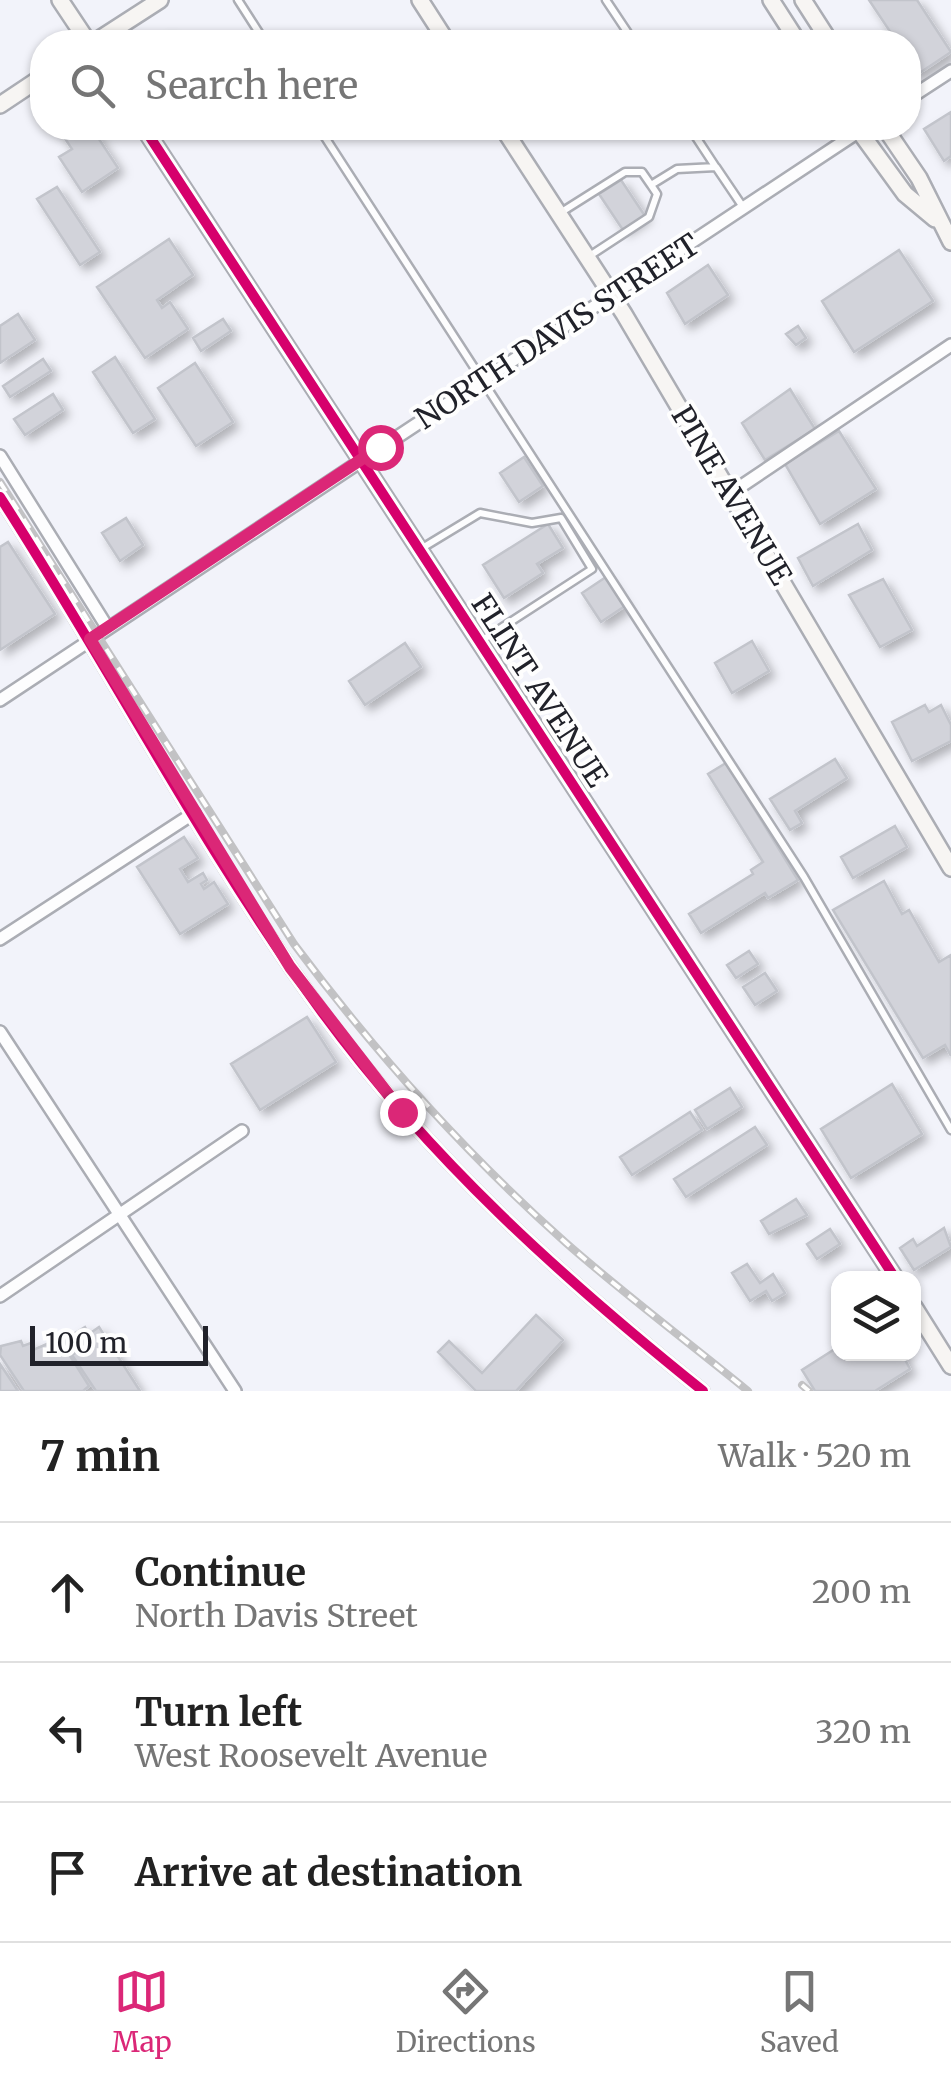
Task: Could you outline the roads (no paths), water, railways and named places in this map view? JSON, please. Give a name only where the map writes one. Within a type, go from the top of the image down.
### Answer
[{"type":"street","points":[[60,0],[83,30]]},
{"type":"street","points":[[111,30],[160,0]]},
{"type":"street","points":[[420,0],[440,30]]},
{"type":"street","points":[[771,0],[790,30]]},
{"type":"street","points":[[803,0],[822,30]]},
{"type":"street","points":[[921,91],[951,71]]},
{"type":"street","points":[[0,105],[30,85]]},
{"type":"street","name":"FLINT AVENUE","points":[[152,140],[890,1271]]},
{"type":"street","name":"PINE AVENUE","points":[[511,140],[612,295],[951,868]]},
{"type":"street","name":"NORTH DAVIS STREET","points":[[0,700],[842,140]]},
{"type":"street","points":[[868,140],[905,194],[938,222]]},
{"type":"street","points":[[893,140],[919,178],[951,242]]},
{"type":"street","points":[[731,493],[951,346]]},
{"type":"street","points":[[0,456],[108,627]]},
{"type":"street","points":[[0,497],[290,967],[402,1112],[533,1250],[702,1391]]},
{"type":"street","points":[[0,939],[194,813]]},
{"type":"street","points":[[0,1032],[235,1391]]},
{"type":"street","points":[[0,1296],[242,1131]]},
{"type":"street","points":[[921,1318],[951,1366]]},
{"type":"lane","points":[[238,0],[257,30]]},
{"type":"lane","points":[[606,0],[626,30]]},
{"type":"lane","points":[[327,140],[804,877],[951,1130]]},
{"type":"lane","points":[[698,140],[743,208]]},
{"type":"lane","points":[[650,185],[677,169],[716,167]]},
{"type":"lane","points":[[559,214],[624,172],[642,172],[657,194],[649,216],[587,258]]},
{"type":"lane","points":[[419,550],[480,512],[532,523],[561,518],[592,569],[480,642]]},
{"type":"railway","points":[[0,482],[294,944],[356,1023],[456,1137],[528,1208],[748,1391]]},
{"type":"railway","points":[[802,1385],[809,1391]]}]
